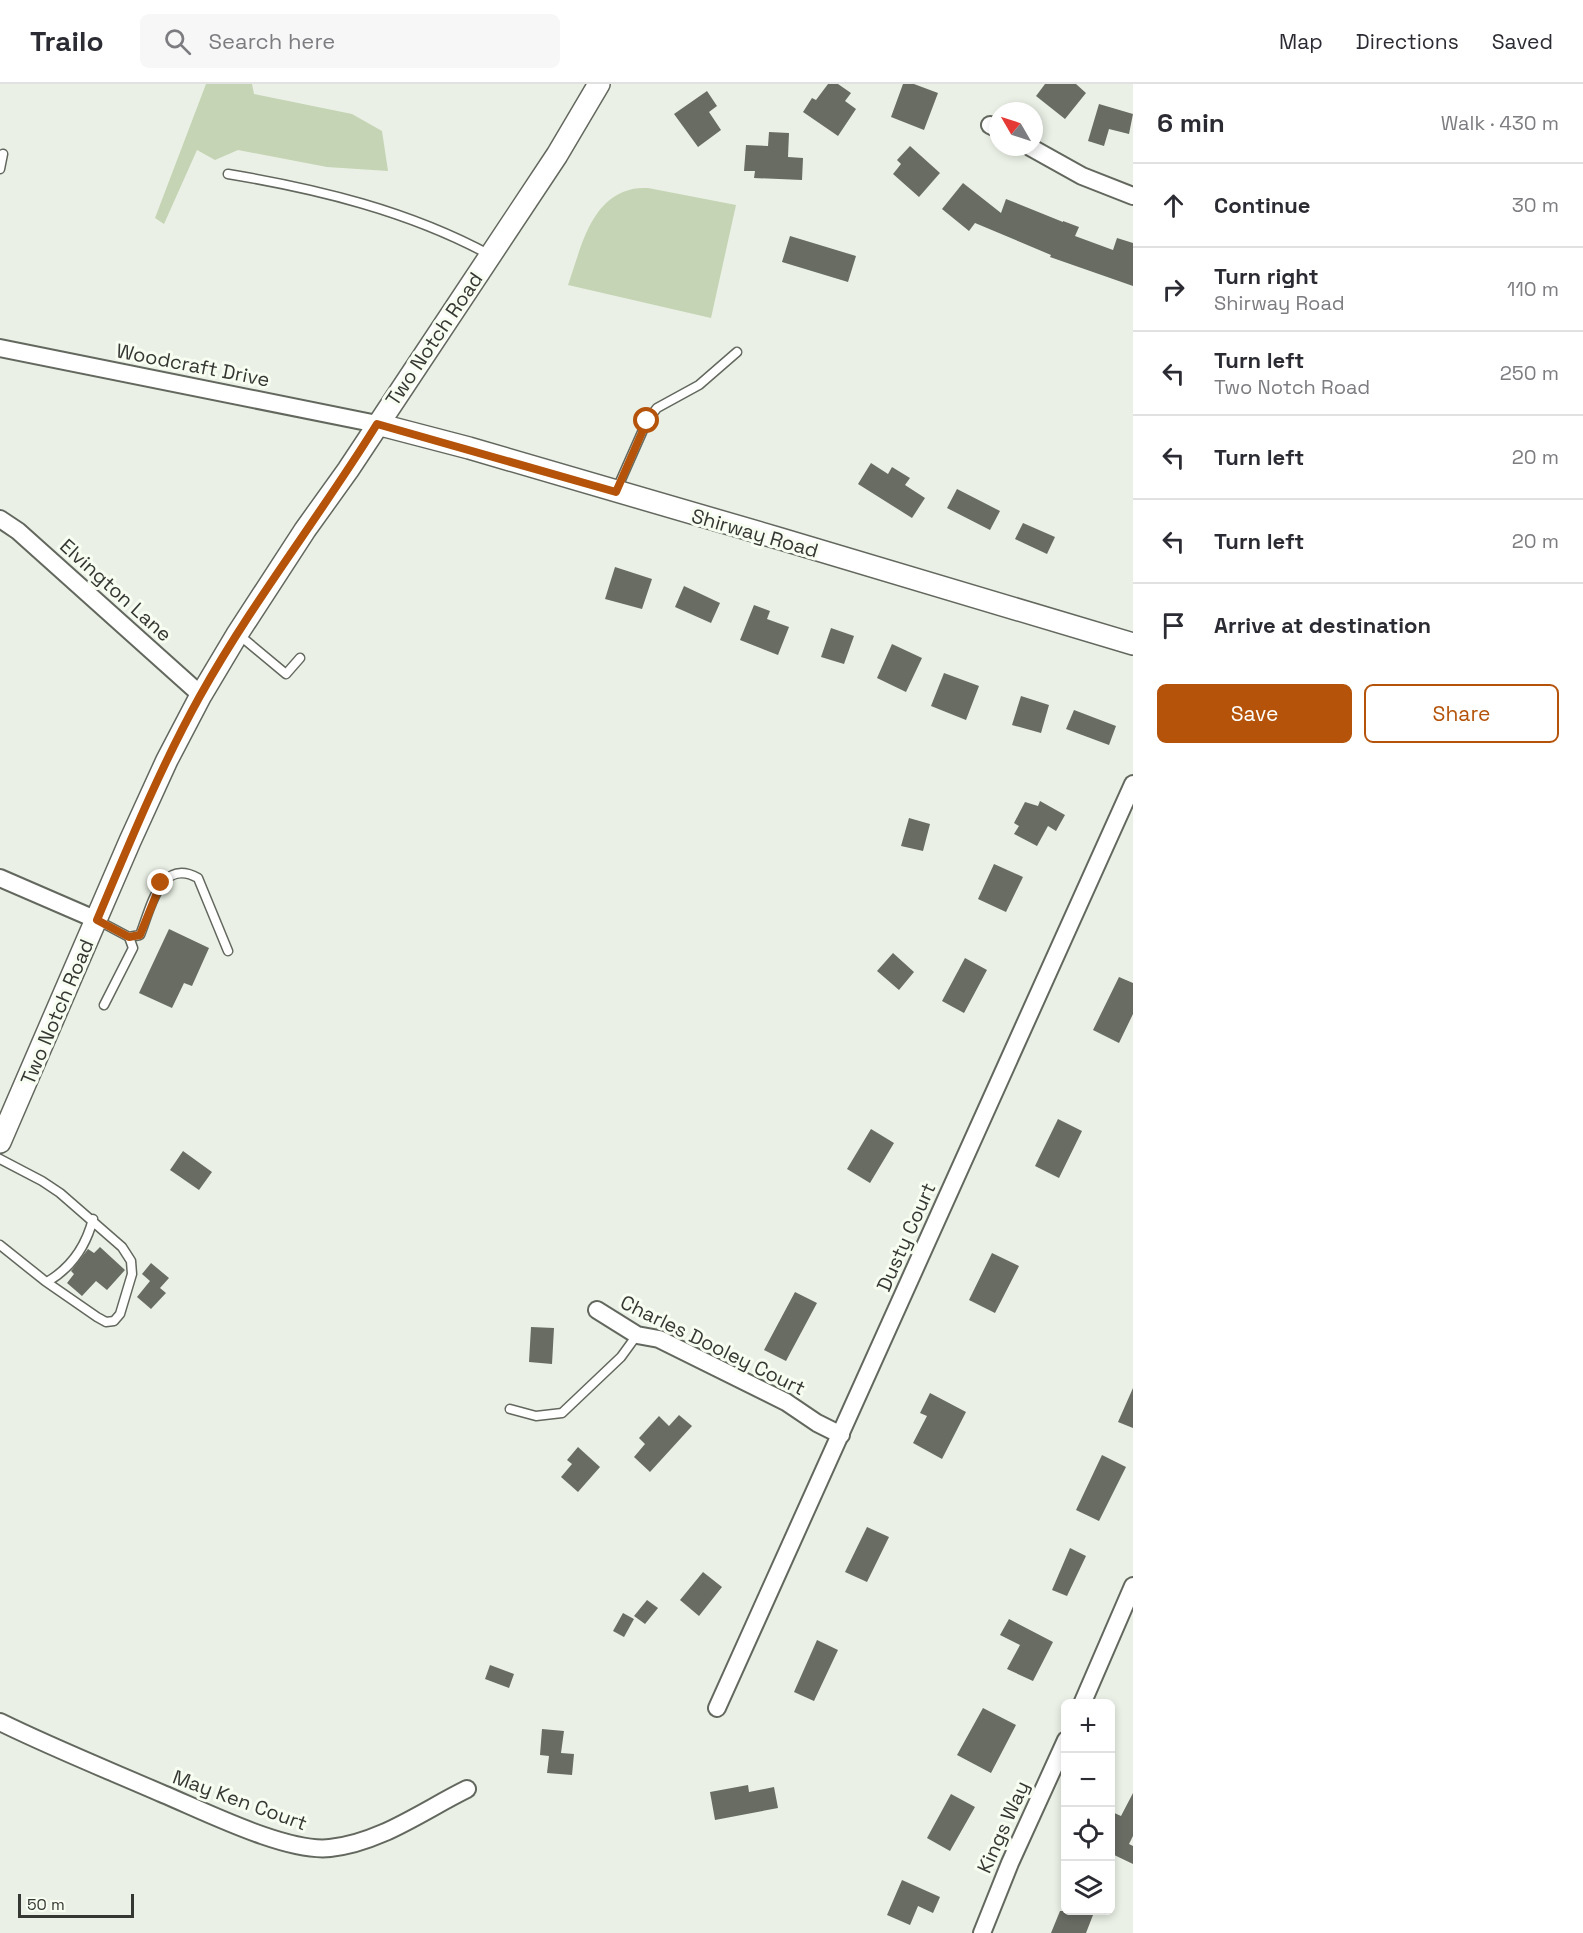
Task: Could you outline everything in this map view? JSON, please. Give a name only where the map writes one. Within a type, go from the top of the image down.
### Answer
[{"type":"street","name":"Two Notch Road","points":[[0,1142],[167,760],[201,695],[305,530],[348,470],[557,155],[599,84]]},
{"type":"street","points":[[1043,154],[1082,176],[1133,196]]},
{"type":"street","name":"Woodcraft Drive","points":[[0,348],[377,424]]},
{"type":"street","name":"Shirway Road","points":[[377,424],[1133,644]]},
{"type":"street","name":"Elvington Lane","points":[[0,519],[18,531],[201,695]]},
{"type":"street","name":"Dusty Court","points":[[717,1708],[1133,784]]},
{"type":"street","points":[[0,878],[97,920]]},
{"type":"street","name":"Charles Dooley Court","points":[[597,1310],[637,1335],[659,1339],[693,1354],[786,1402],[841,1436]]},
{"type":"street","points":[[1084,1699],[1133,1586]]},
{"type":"street","name":"May Ken Court","points":[[0,1722],[212,1815],[269,1837],[302,1846],[328,1849],[353,1844],[376,1836],[467,1789]]},
{"type":"street","name":"Kings Way","points":[[982,1933],[1010,1863],[1061,1749]]},
{"type":"lane","points":[[0,169],[3,154]]},
{"type":"lane","points":[[228,174],[271,181],[380,208],[445,233],[490,255]]},
{"type":"lane","points":[[616,492],[647,421],[657,408],[699,385],[737,352]]},
{"type":"lane","points":[[238,633],[286,674],[300,658]]},
{"type":"lane","points":[[97,920],[129,937],[140,935],[161,883],[172,874],[187,872],[198,878],[228,951]]},
{"type":"lane","points":[[105,1005],[133,948],[129,937]]},
{"type":"lane","points":[[0,1159],[42,1181],[93,1220],[122,1247],[131,1261],[132,1274],[120,1314],[114,1321],[106,1322],[47,1282],[0,1245]]},
{"type":"lane","points":[[47,1282],[61,1273],[84,1245],[93,1220]]},
{"type":"lane","points":[[510,1409],[536,1416],[562,1413],[621,1357],[637,1335]]},
{"type":"green space","points":[[206,84],[252,84],[254,94],[352,114],[382,131],[388,171],[327,167],[238,150],[215,160],[197,150],[164,224],[155,218]]},
{"type":"green space","points":[[648,188],[736,205],[711,318],[568,285],[588,229],[604,205],[615,196],[629,190]]},
{"type":"building","points":[[828,84],[838,84],[851,93],[845,101],[856,109],[838,136],[803,112],[812,98],[816,100]]},
{"type":"building","points":[[903,84],[914,84],[938,93],[924,130],[891,117]]},
{"type":"building","points":[[1045,84],[1076,84],[1086,93],[1065,119],[1036,96]]},
{"type":"building","points":[[707,91],[717,106],[709,112],[721,130],[698,147],[674,114]]},
{"type":"building","points":[[1099,104],[1133,114],[1129,134],[1109,129],[1104,146],[1088,141]]},
{"type":"building","points":[[769,132],[789,133],[788,157],[803,158],[802,180],[754,178],[755,171],[744,171],[746,145],[768,146]]},
{"type":"building","points":[[910,146],[940,173],[919,197],[893,174],[901,164],[897,160]]},
{"type":"building","points":[[963,183],[1001,213],[1006,199],[1079,227],[1075,236],[1113,250],[1117,238],[1133,243],[1133,286],[1050,257],[1051,255],[975,223],[969,231],[942,209]]},
{"type":"building","points":[[790,236],[856,256],[848,282],[782,262]]},
{"type":"building","points":[[871,463],[888,474],[892,467],[910,478],[905,485],[925,498],[912,518],[858,484]]},
{"type":"building","points":[[957,489],[1000,511],[990,530],[947,508]]},
{"type":"building","points":[[1023,523],[1055,537],[1047,554],[1015,539]]},
{"type":"building","points":[[615,567],[652,579],[642,609],[605,599]]},
{"type":"building","points":[[684,586],[720,603],[711,623],[675,607]]},
{"type":"building","points":[[754,605],[770,611],[767,619],[789,627],[778,655],[740,640]]},
{"type":"building","points":[[831,628],[854,636],[844,664],[821,657]]},
{"type":"building","points":[[892,644],[922,658],[906,692],[877,678]]},
{"type":"building","points":[[944,673],[979,686],[966,720],[931,706]]},
{"type":"building","points":[[1021,696],[1049,705],[1041,733],[1012,725]]},
{"type":"building","points":[[1074,710],[1116,726],[1109,745],[1066,729]]},
{"type":"building","points":[[1040,801],[1065,815],[1056,831],[1048,826],[1037,846],[1014,834],[1019,826],[1014,823],[1025,802],[1038,806]]},
{"type":"building","points":[[909,818],[930,824],[923,851],[901,846]]},
{"type":"building","points":[[994,864],[1023,877],[1006,912],[978,899]]},
{"type":"building","points":[[169,929],[209,948],[192,986],[184,983],[172,1008],[139,993]]},
{"type":"building","points":[[893,953],[914,972],[899,990],[877,971]]},
{"type":"building","points":[[965,958],[987,970],[964,1013],[942,1001]]},
{"type":"building","points":[[1119,977],[1133,983],[1133,1014],[1119,1043],[1093,1030]]},
{"type":"building","points":[[1058,1119],[1082,1131],[1059,1178],[1035,1166]]},
{"type":"building","points":[[871,1129],[894,1143],[870,1183],[847,1169]]},
{"type":"building","points":[[183,1151],[212,1172],[199,1190],[170,1170]]},
{"type":"building","points":[[100,1247],[125,1270],[107,1290],[96,1281],[82,1296],[67,1283],[74,1274],[71,1271],[88,1249],[94,1253]]},
{"type":"building","points":[[992,1253],[1019,1266],[995,1313],[969,1300]]},
{"type":"building","points":[[151,1263],[169,1278],[160,1288],[166,1293],[151,1309],[137,1297],[150,1281],[142,1274]]},
{"type":"building","points":[[795,1292],[817,1303],[786,1361],[764,1350]]},
{"type":"building","points":[[531,1327],[554,1328],[552,1364],[529,1362]]},
{"type":"building","points":[[1133,1388],[1133,1428],[1118,1422]]},
{"type":"building","points":[[930,1393],[966,1412],[942,1459],[913,1443],[927,1416],[920,1413]]},
{"type":"building","points":[[679,1415],[692,1426],[650,1472],[634,1457],[645,1444],[639,1438],[659,1416],[669,1426]]},
{"type":"building","points":[[578,1447],[600,1467],[578,1492],[561,1477],[572,1464],[567,1460]]},
{"type":"building","points":[[1102,1455],[1126,1467],[1099,1521],[1076,1510]]},
{"type":"building","points":[[867,1527],[889,1537],[867,1582],[845,1572]]},
{"type":"building","points":[[1070,1548],[1086,1556],[1067,1596],[1052,1590]]},
{"type":"building","points":[[703,1572],[722,1587],[699,1616],[680,1600]]},
{"type":"building","points":[[647,1600],[658,1608],[645,1624],[634,1616]]},
{"type":"building","points":[[623,1613],[634,1619],[624,1637],[613,1631]]},
{"type":"building","points":[[1009,1619],[1053,1642],[1033,1681],[1007,1669],[1020,1645],[1000,1635]]},
{"type":"building","points":[[817,1640],[838,1650],[814,1701],[794,1692]]},
{"type":"building","points":[[490,1665],[514,1674],[509,1688],[485,1679]]},
{"type":"building","points":[[983,1708],[1016,1725],[991,1773],[957,1755]]},
{"type":"building","points":[[542,1729],[564,1731],[561,1753],[574,1754],[572,1775],[547,1773],[549,1756],[540,1755]]},
{"type":"building","points":[[748,1785],[749,1792],[774,1787],[778,1808],[715,1820],[710,1792]]},
{"type":"building","points":[[1133,1793],[1133,1836],[1129,1844],[1133,1846],[1133,1864],[1115,1855],[1115,1813],[1121,1816]]},
{"type":"building","points":[[951,1794],[975,1807],[950,1851],[927,1838]]},
{"type":"building","points":[[902,1880],[940,1897],[933,1913],[918,1906],[910,1925],[887,1915]]},
{"type":"building","points":[[1060,1911],[1061,1915],[1093,1915],[1086,1933],[1051,1933]]},
{"type":"route","points":[[161,883],[140,935],[129,937],[97,920],[167,760],[201,695],[238,633],[377,424],[469,448],[616,492],[647,421]]}]
